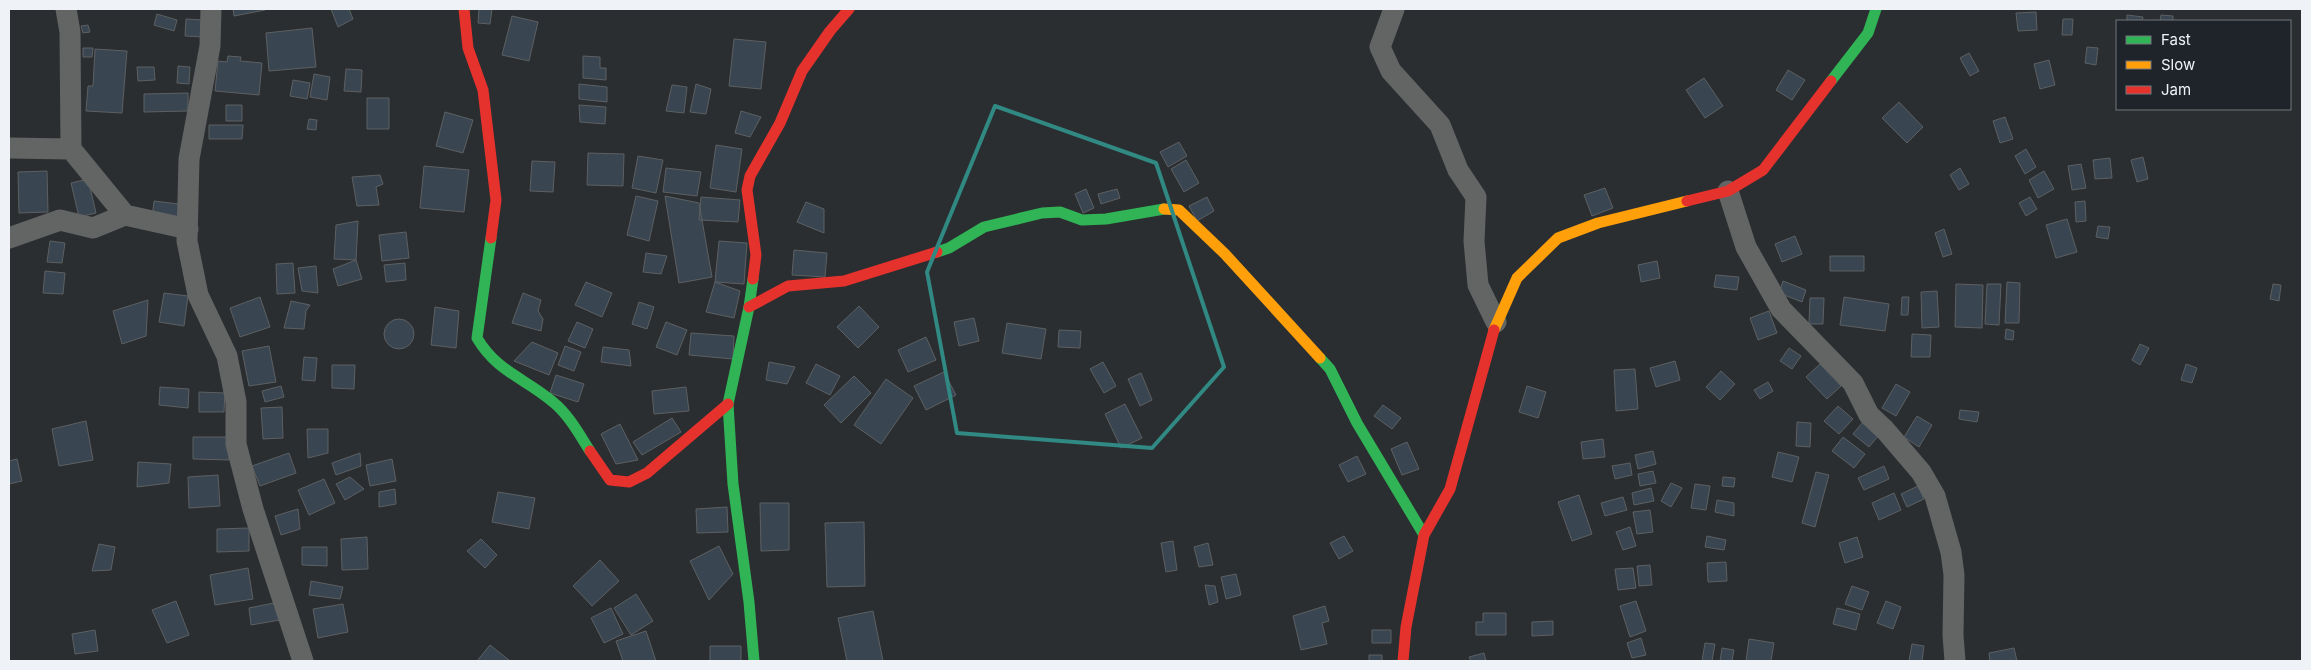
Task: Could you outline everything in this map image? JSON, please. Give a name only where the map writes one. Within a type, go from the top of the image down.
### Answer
[{"type":"street","points":[[66,9],[70,32],[71,149],[125,215]]},
{"type":"street","points":[[211,9],[210,46],[189,159],[187,240],[198,295],[227,356],[236,402],[236,444],[251,500],[303,661]]},
{"type":"street","points":[[464,9],[468,48],[482,90],[496,200],[477,338],[484,353],[507,374],[540,393],[564,412],[610,480],[629,482],[646,473],[728,404]]},
{"type":"street","points":[[754,661],[749,602],[733,484],[728,404],[749,307],[756,254],[747,201],[750,176],[780,123],[802,71],[830,31],[849,9]]},
{"type":"street","points":[[1394,9],[1380,47],[1391,71],[1440,125],[1458,170],[1476,197],[1474,242],[1478,285],[1496,322]]},
{"type":"street","points":[[1403,661],[1406,627],[1424,535],[1450,490],[1496,322],[1517,278],[1558,238],[1598,223],[1728,191],[1763,170],[1868,33],[1876,9]]},
{"type":"street","points":[[9,148],[71,149]]},
{"type":"street","points":[[1728,191],[1746,247],[1781,309],[1853,383],[1870,415],[1921,472],[1935,496],[1952,552],[1955,661]]},
{"type":"street","points":[[749,307],[764,297],[788,286],[844,281],[900,265],[949,248],[984,227],[1042,212],[1060,212],[1082,220],[1089,220],[1163,210],[1179,210],[1225,254],[1330,369],[1357,423],[1424,535]]},
{"type":"street","points":[[9,238],[60,220],[92,228],[125,215],[188,229]]},
{"type":"highlighted area","points":[[995,106],[1156,163],[1224,367],[1152,448],[957,433],[927,272]]},
{"type":"building","points":[[233,9],[265,9],[265,10],[234,16]]},
{"type":"building","points":[[331,9],[349,9],[353,19],[338,27]]},
{"type":"building","points":[[479,9],[492,9],[490,24],[478,23]]},
{"type":"building","points":[[2036,12],[2037,30],[2018,31],[2016,13]]},
{"type":"building","points":[[157,14],[177,20],[174,31],[154,25]]},
{"type":"building","points":[[2127,15],[2143,17],[2142,20],[2127,20]]},
{"type":"building","points":[[2161,15],[2173,16],[2173,20],[2160,20]]},
{"type":"building","points":[[512,16],[538,22],[529,61],[502,55]]},
{"type":"building","points":[[186,19],[204,20],[203,37],[185,36]]},
{"type":"building","points":[[2063,19],[2073,19],[2072,35],[2062,35]]},
{"type":"building","points":[[88,25],[90,32],[83,33],[81,26]]},
{"type":"building","points":[[312,28],[316,67],[269,71],[266,33]]},
{"type":"building","points":[[734,39],[766,42],[761,89],[729,86]]},
{"type":"building","points":[[2087,47],[2098,48],[2096,65],[2085,63]]},
{"type":"building","points":[[83,48],[93,48],[92,57],[83,57]]},
{"type":"building","points":[[95,49],[127,51],[122,113],[86,111],[88,86],[93,86]]},
{"type":"building","points":[[1969,53],[1979,71],[1970,76],[1960,58]]},
{"type":"building","points":[[228,56],[241,57],[240,61],[262,63],[259,95],[215,91],[218,61],[227,62]]},
{"type":"building","points":[[583,56],[600,57],[600,68],[606,68],[606,80],[583,78]]},
{"type":"building","points":[[2049,60],[2055,85],[2040,89],[2034,64]]},
{"type":"building","points":[[178,66],[190,67],[189,84],[177,83]]},
{"type":"building","points":[[137,67],[154,67],[155,80],[138,81]]},
{"type":"building","points":[[346,69],[362,70],[361,92],[344,91]]},
{"type":"building","points":[[1788,70],[1805,80],[1792,100],[1776,90]]},
{"type":"building","points":[[314,74],[330,77],[327,100],[310,97]]},
{"type":"building","points":[[1704,78],[1723,106],[1705,118],[1686,90]]},
{"type":"building","points":[[293,80],[310,83],[307,99],[290,96]]},
{"type":"building","points":[[579,84],[607,87],[607,102],[579,99]]},
{"type":"building","points":[[696,84],[711,89],[706,114],[690,112]]},
{"type":"building","points":[[672,85],[687,87],[684,113],[666,111]]},
{"type":"building","points":[[188,93],[188,111],[144,112],[144,94]]},
{"type":"building","points":[[367,98],[389,98],[389,129],[367,129]]},
{"type":"building","points":[[1899,102],[1923,127],[1907,143],[1882,118]]},
{"type":"building","points":[[226,105],[242,105],[242,121],[226,121]]},
{"type":"building","points":[[579,105],[606,107],[605,124],[580,122]]},
{"type":"building","points":[[741,111],[761,117],[750,137],[735,133]]},
{"type":"building","points":[[445,112],[473,120],[463,153],[436,146]]},
{"type":"building","points":[[2005,117],[2013,139],[2000,143],[1993,121]]},
{"type":"building","points":[[309,119],[317,120],[316,130],[307,129]]},
{"type":"building","points":[[209,125],[243,125],[242,139],[209,139]]},
{"type":"building","points":[[1179,142],[1187,156],[1168,167],[1160,152]]},
{"type":"building","points":[[716,145],[742,149],[736,192],[710,188]]},
{"type":"building","points":[[2026,149],[2036,167],[2025,174],[2015,156]]},
{"type":"building","points":[[588,153],[624,154],[623,186],[587,185]]},
{"type":"building","points":[[638,156],[663,160],[656,193],[632,188]]},
{"type":"building","points":[[2143,157],[2148,179],[2137,182],[2131,160]]},
{"type":"building","points":[[2110,158],[2112,178],[2095,179],[2093,160]]},
{"type":"building","points":[[1186,160],[1199,183],[1184,192],[1171,169]]},
{"type":"building","points":[[532,161],[555,162],[553,192],[530,191]]},
{"type":"building","points":[[2081,164],[2086,188],[2072,190],[2068,166]]},
{"type":"building","points":[[424,166],[469,170],[464,212],[420,208]]},
{"type":"building","points":[[666,168],[701,172],[697,196],[663,192]]},
{"type":"building","points":[[1960,168],[1969,184],[1959,190],[1950,175]]},
{"type":"building","points":[[47,171],[48,212],[19,213],[18,172]]},
{"type":"building","points":[[2044,171],[2054,189],[2038,198],[2029,180]]},
{"type":"building","points":[[380,175],[383,184],[376,187],[379,205],[357,206],[352,177]]},
{"type":"building","points":[[88,179],[96,213],[79,217],[71,183]]},
{"type":"building","points":[[1605,188],[1613,208],[1592,216],[1584,195]]},
{"type":"building","points":[[1086,189],[1094,208],[1083,213],[1075,194]]},
{"type":"building","points":[[1117,189],[1120,198],[1101,204],[1098,194]]},
{"type":"building","points":[[636,196],[658,201],[649,241],[627,235]]},
{"type":"building","points":[[665,196],[699,203],[712,277],[679,283]]},
{"type":"building","points":[[701,197],[740,200],[738,222],[699,220]]},
{"type":"building","points":[[1207,197],[1214,211],[1197,221],[1189,206]]},
{"type":"building","points":[[2030,197],[2037,209],[2026,216],[2019,203]]},
{"type":"building","points":[[154,201],[179,204],[177,221],[152,219]]},
{"type":"building","points":[[2085,201],[2086,221],[2076,222],[2075,202]]},
{"type":"building","points":[[806,202],[824,209],[824,233],[797,222]]},
{"type":"building","points":[[2067,219],[2077,252],[2056,258],[2046,225]]},
{"type":"building","points":[[358,221],[356,260],[334,259],[336,225]]},
{"type":"building","points":[[2098,226],[2110,227],[2108,239],[2096,237]]},
{"type":"building","points":[[1944,229],[1952,254],[1943,257],[1935,233]]},
{"type":"building","points":[[406,232],[409,258],[382,261],[379,235]]},
{"type":"building","points":[[1795,236],[1802,254],[1782,262],[1775,244]]},
{"type":"building","points":[[50,241],[65,243],[62,263],[47,262]]},
{"type":"building","points":[[719,241],[747,243],[744,284],[715,282]]},
{"type":"building","points":[[794,250],[827,253],[825,277],[792,275]]},
{"type":"building","points":[[646,253],[667,256],[661,274],[643,272]]},
{"type":"building","points":[[1830,256],[1864,256],[1864,271],[1830,271]]},
{"type":"building","points":[[356,260],[362,279],[338,286],[333,269]]},
{"type":"building","points":[[1657,261],[1660,278],[1641,282],[1638,265]]},
{"type":"building","points":[[293,263],[295,293],[277,294],[276,264]]},
{"type":"building","points":[[405,263],[406,280],[386,282],[384,265]]},
{"type":"building","points":[[316,266],[318,293],[302,291],[298,268]]},
{"type":"building","points":[[45,271],[65,273],[63,294],[43,293]]},
{"type":"building","points":[[1716,275],[1739,277],[1737,290],[1714,287]]},
{"type":"building","points":[[1783,281],[1806,290],[1802,302],[1779,293]]},
{"type":"building","points":[[586,282],[612,293],[602,317],[575,305]]},
{"type":"building","points":[[715,282],[740,291],[734,318],[706,312]]},
{"type":"building","points":[[2007,282],[2020,283],[2019,323],[2005,323]]},
{"type":"building","points":[[1956,284],[1983,285],[1982,328],[1955,327]]},
{"type":"building","points":[[1987,284],[2001,284],[1999,325],[1985,324]]},
{"type":"building","points":[[2273,284],[2281,285],[2279,301],[2270,299]]},
{"type":"building","points":[[1937,291],[1939,327],[1922,328],[1921,292]]},
{"type":"building","points":[[164,293],[188,296],[184,326],[159,322]]},
{"type":"building","points":[[523,293],[541,300],[538,311],[543,319],[541,331],[512,323]]},
{"type":"building","points":[[260,297],[270,327],[240,337],[230,308]]},
{"type":"building","points":[[1844,297],[1889,304],[1885,331],[1840,325]]},
{"type":"building","points":[[1902,297],[1909,297],[1908,315],[1901,315]]},
{"type":"building","points":[[1810,298],[1824,298],[1823,324],[1809,324]]},
{"type":"building","points":[[148,300],[146,336],[122,344],[113,311]]},
{"type":"building","points":[[291,301],[310,305],[306,311],[304,329],[284,328]]},
{"type":"building","points":[[639,302],[654,307],[647,329],[632,324]]},
{"type":"building","points":[[859,306],[879,327],[858,348],[837,327]]},
{"type":"building","points":[[435,307],[459,311],[456,348],[431,345]]},
{"type":"building","points":[[1769,311],[1777,333],[1758,340],[1750,318]]},
{"type":"building","points":[[974,318],[979,341],[959,346],[954,322]]},
{"type":"building","points":[[399,319],[410,323],[414,334],[410,345],[399,349],[388,345],[384,334],[388,323]]},
{"type":"building","points":[[577,322],[593,329],[585,348],[568,341]]},
{"type":"building","points":[[666,322],[687,330],[677,355],[656,347]]},
{"type":"building","points":[[1007,323],[1046,329],[1041,359],[1002,353]]},
{"type":"building","points":[[2006,329],[2014,331],[2013,340],[2005,339]]},
{"type":"building","points":[[1059,330],[1081,331],[1080,348],[1058,347]]},
{"type":"building","points":[[691,333],[734,336],[733,359],[689,355]]},
{"type":"building","points":[[1912,334],[1931,335],[1930,357],[1911,357]]},
{"type":"building","points":[[926,337],[936,360],[908,372],[898,350]]},
{"type":"building","points":[[532,342],[558,353],[549,375],[514,361]]},
{"type":"building","points":[[2140,344],[2149,348],[2140,365],[2132,360]]},
{"type":"building","points":[[269,346],[276,382],[249,386],[242,351]]},
{"type":"building","points":[[565,346],[581,352],[574,371],[558,365]]},
{"type":"building","points":[[603,347],[629,350],[631,366],[601,362]]},
{"type":"building","points":[[1789,348],[1801,356],[1792,369],[1780,361]]},
{"type":"building","points":[[304,357],[317,358],[315,381],[302,380]]},
{"type":"building","points":[[1675,361],[1680,380],[1656,387],[1650,368]]},
{"type":"building","points":[[769,362],[795,367],[787,384],[766,380]]},
{"type":"building","points":[[1103,362],[1116,386],[1104,393],[1090,369]]},
{"type":"building","points":[[816,364],[840,376],[830,395],[806,383]]},
{"type":"building","points":[[1820,364],[1841,386],[1827,399],[1806,377]]},
{"type":"building","points":[[2186,364],[2197,368],[2192,383],[2181,380]]},
{"type":"building","points":[[332,365],[355,365],[354,389],[332,388]]},
{"type":"building","points":[[1635,369],[1638,409],[1616,411],[1614,370]]},
{"type":"building","points":[[1721,371],[1735,384],[1720,400],[1706,387]]},
{"type":"building","points":[[944,372],[956,395],[926,410],[914,386]]},
{"type":"building","points":[[1141,373],[1152,400],[1140,406],[1128,379]]},
{"type":"building","points":[[556,375],[584,384],[578,402],[550,393]]},
{"type":"building","points":[[854,376],[871,393],[841,423],[824,405]]},
{"type":"building","points":[[886,379],[913,398],[881,444],[854,425]]},
{"type":"building","points":[[1768,382],[1773,391],[1760,399],[1754,390]]},
{"type":"building","points":[[1896,384],[1910,392],[1896,416],[1882,408]]},
{"type":"building","points":[[281,386],[284,397],[265,402],[262,391]]},
{"type":"building","points":[[1527,386],[1546,392],[1538,418],[1519,412]]},
{"type":"building","points":[[160,387],[189,389],[188,408],[159,405]]},
{"type":"building","points":[[686,387],[689,411],[654,414],[652,391]]},
{"type":"building","points":[[199,392],[225,393],[224,412],[199,412]]},
{"type":"building","points":[[1125,404],[1142,438],[1121,448],[1105,414]]},
{"type":"building","points":[[1383,405],[1401,418],[1392,429],[1374,416]]},
{"type":"building","points":[[1838,406],[1853,419],[1839,434],[1824,421]]},
{"type":"building","points":[[282,407],[283,438],[263,439],[261,408]]},
{"type":"building","points":[[1960,410],[1979,412],[1977,422],[1959,419]]},
{"type":"building","points":[[1917,416],[1932,425],[1919,447],[1904,437]]},
{"type":"building","points":[[672,418],[681,432],[642,455],[633,442]]},
{"type":"building","points":[[86,421],[93,460],[59,466],[52,429]]},
{"type":"building","points":[[1797,422],[1811,423],[1810,447],[1796,446]]},
{"type":"building","points":[[1863,422],[1879,435],[1869,447],[1853,434]]},
{"type":"building","points":[[620,424],[638,460],[616,464],[601,434]]},
{"type":"building","points":[[307,429],[328,429],[328,453],[308,458]]},
{"type":"building","points":[[193,437],[229,437],[229,460],[193,459]]},
{"type":"building","points":[[1843,437],[1865,454],[1854,468],[1832,451]]},
{"type":"building","points":[[1603,439],[1605,457],[1583,459],[1581,442]]},
{"type":"building","points":[[1407,442],[1419,469],[1402,475],[1391,449]]},
{"type":"building","points":[[1653,451],[1656,464],[1638,469],[1635,455]]},
{"type":"building","points":[[1778,452],[1799,457],[1792,482],[1772,477]]},
{"type":"building","points":[[289,453],[296,473],[260,486],[252,466]]},
{"type":"building","points":[[360,453],[361,466],[336,475],[332,463]]},
{"type":"building","points":[[1357,456],[1366,474],[1348,482],[1339,465]]},
{"type":"building","points":[[17,459],[22,481],[9,484],[9,461]]},
{"type":"building","points":[[392,459],[396,481],[370,486],[366,465]]},
{"type":"building","points":[[138,462],[171,464],[169,483],[137,487]]},
{"type":"building","points":[[1630,463],[1632,475],[1615,479],[1612,466]]},
{"type":"building","points":[[1884,466],[1889,479],[1864,490],[1858,478]]},
{"type":"building","points":[[1653,471],[1656,483],[1640,486],[1638,474]]},
{"type":"building","points":[[1816,472],[1829,475],[1815,527],[1802,523]]},
{"type":"building","points":[[218,475],[220,506],[189,508],[188,477]]},
{"type":"building","points":[[350,477],[364,489],[345,500],[336,484]]},
{"type":"building","points":[[1723,477],[1735,478],[1734,487],[1722,486]]},
{"type":"building","points":[[324,479],[335,503],[309,515],[298,490]]},
{"type":"building","points":[[1671,483],[1682,488],[1671,507],[1661,501]]},
{"type":"building","points":[[1695,484],[1710,486],[1706,510],[1691,508]]},
{"type":"building","points":[[1918,486],[1924,499],[1907,507],[1901,494]]},
{"type":"building","points":[[1651,488],[1654,501],[1634,505],[1632,493]]},
{"type":"building","points":[[395,489],[396,504],[379,507],[379,492]]},
{"type":"building","points":[[498,492],[535,498],[529,529],[492,522]]},
{"type":"building","points":[[1894,493],[1901,510],[1879,520],[1872,503]]},
{"type":"building","points":[[1579,495],[1592,534],[1572,541],[1558,502]]},
{"type":"building","points":[[1623,497],[1627,510],[1605,516],[1601,503]]},
{"type":"building","points":[[1717,500],[1734,503],[1734,516],[1715,512]]},
{"type":"building","points":[[760,503],[789,503],[789,550],[761,551]]},
{"type":"building","points":[[727,507],[728,532],[697,533],[696,509]]},
{"type":"building","points":[[298,509],[300,529],[281,535],[275,516]]},
{"type":"building","points":[[1650,510],[1653,532],[1637,534],[1633,512]]},
{"type":"building","points":[[864,522],[865,586],[827,587],[825,523]]},
{"type":"building","points":[[1630,527],[1636,546],[1623,550],[1616,532]]},
{"type":"building","points":[[249,528],[249,551],[217,552],[217,529]]},
{"type":"building","points":[[1344,536],[1353,551],[1339,559],[1330,543]]},
{"type":"building","points":[[1707,536],[1726,540],[1724,550],[1705,547]]},
{"type":"building","points":[[367,537],[368,569],[342,570],[341,539]]},
{"type":"building","points":[[1857,537],[1863,557],[1845,563],[1839,543]]},
{"type":"building","points":[[481,539],[497,555],[485,568],[467,551]]},
{"type":"building","points":[[1173,541],[1177,570],[1166,572],[1161,543]]},
{"type":"building","points":[[1208,543],[1213,565],[1199,567],[1194,547]]},
{"type":"building","points":[[99,544],[115,547],[111,570],[92,571]]},
{"type":"building","points":[[719,546],[733,574],[709,600],[690,561]]},
{"type":"building","points":[[302,547],[327,547],[327,566],[302,565]]},
{"type":"building","points":[[600,560],[619,581],[592,606],[573,586]]},
{"type":"building","points":[[1726,562],[1727,581],[1708,582],[1707,563]]},
{"type":"building","points":[[1650,565],[1652,585],[1639,586],[1637,566]]},
{"type":"building","points":[[248,568],[253,599],[215,605],[210,575]]},
{"type":"building","points":[[1633,568],[1636,588],[1618,590],[1615,569]]},
{"type":"building","points":[[1236,574],[1241,595],[1226,599],[1221,577]]},
{"type":"building","points":[[311,581],[343,587],[340,599],[309,595]]},
{"type":"building","points":[[1205,585],[1215,586],[1218,602],[1209,605]]},
{"type":"building","points":[[1852,586],[1869,592],[1862,610],[1845,604]]},
{"type":"building","points":[[636,594],[653,621],[631,635],[614,608]]},
{"type":"building","points":[[176,601],[189,635],[167,643],[152,610]]},
{"type":"building","points":[[1636,601],[1646,631],[1630,637],[1620,606]]},
{"type":"building","points":[[1886,601],[1901,607],[1893,629],[1877,623]]},
{"type":"building","points":[[279,602],[280,620],[251,625],[249,608]]},
{"type":"building","points":[[343,604],[348,632],[318,638],[313,609]]},
{"type":"building","points":[[1325,606],[1329,621],[1322,623],[1327,644],[1301,650],[1293,616]]},
{"type":"building","points":[[611,608],[623,634],[604,643],[591,618]]},
{"type":"building","points":[[1837,608],[1860,614],[1856,630],[1833,624]]},
{"type":"building","points":[[873,611],[883,661],[847,661],[838,618]]},
{"type":"building","points":[[1483,613],[1506,613],[1506,635],[1476,635],[1476,622],[1483,622]]},
{"type":"building","points":[[1553,621],[1553,635],[1532,636],[1532,622]]},
{"type":"building","points":[[95,630],[98,651],[75,654],[72,634]]},
{"type":"building","points":[[1372,630],[1391,630],[1391,643],[1372,643]]},
{"type":"building","points":[[646,631],[656,661],[623,661],[616,641]]},
{"type":"building","points":[[1641,638],[1646,655],[1632,658],[1627,643]]},
{"type":"building","points":[[1749,639],[1774,643],[1771,661],[1746,661]]},
{"type":"building","points":[[1705,643],[1715,644],[1712,661],[1702,661]]},
{"type":"building","points":[[1912,644],[1924,646],[1922,661],[1909,661]]},
{"type":"building","points":[[490,645],[510,661],[477,661]]},
{"type":"building","points":[[710,646],[741,646],[741,661],[710,661]]},
{"type":"building","points":[[1722,648],[1734,650],[1732,661],[1720,661]]},
{"type":"building","points":[[2014,648],[2017,661],[1990,661],[1989,653]]},
{"type":"building","points":[[1484,653],[1486,661],[1471,661],[1469,657]]},
{"type":"building","points":[[1369,655],[1382,655],[1382,661],[1369,661]]},
{"type":"traffic: fast","points":[[1831,81],[1868,33],[1876,9]]},
{"type":"traffic: fast","points":[[937,252],[949,248],[984,227],[1042,213],[1060,212],[1082,220],[1106,219],[1164,209]]},
{"type":"traffic: fast","points":[[491,238],[477,338],[485,350],[502,367],[559,407],[590,451]]},
{"type":"traffic: fast","points":[[753,279],[749,307],[728,404],[733,484],[749,602],[754,661]]},
{"type":"traffic: fast","points":[[1320,358],[1330,369],[1357,423],[1424,535]]},
{"type":"traffic: slow","points":[[1494,330],[1517,278],[1558,238],[1598,223],[1687,201]]},
{"type":"traffic: slow","points":[[1164,209],[1179,210],[1225,254],[1320,358]]},
{"type":"traffic: jam","points":[[464,9],[468,48],[483,90],[496,200],[491,238]]},
{"type":"traffic: jam","points":[[753,279],[756,255],[747,190],[750,176],[780,123],[802,71],[830,31],[849,9]]},
{"type":"traffic: jam","points":[[1687,201],[1728,191],[1763,170],[1831,81]]},
{"type":"traffic: jam","points":[[749,307],[788,286],[844,281],[937,252]]},
{"type":"traffic: jam","points":[[1403,661],[1406,627],[1424,535],[1450,489],[1494,330]]},
{"type":"traffic: jam","points":[[590,451],[610,480],[629,482],[647,473],[728,404]]}]
